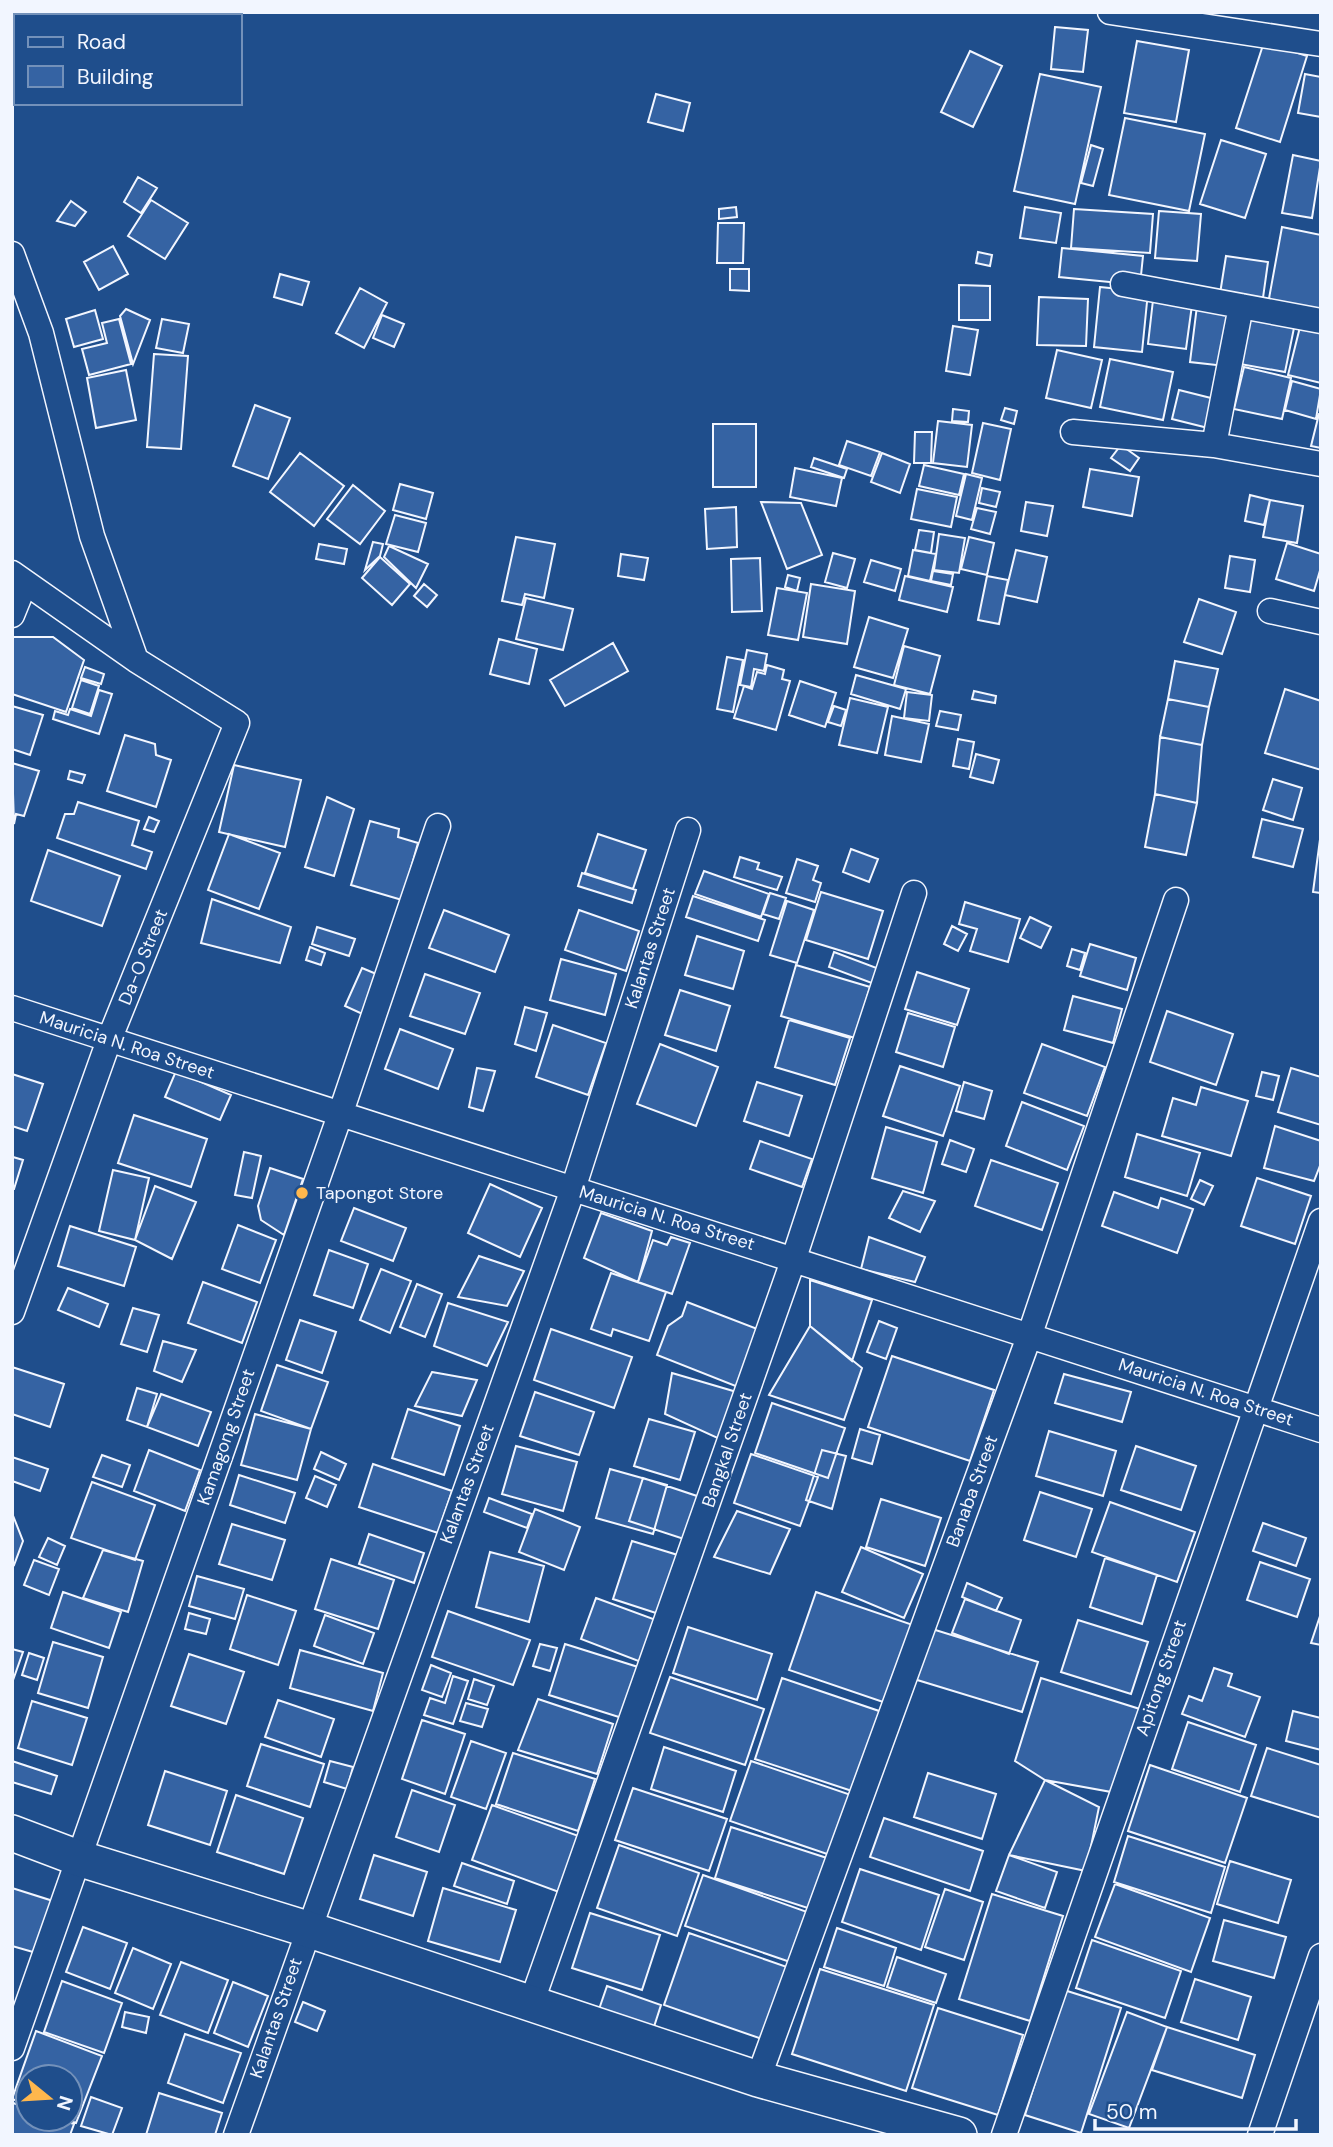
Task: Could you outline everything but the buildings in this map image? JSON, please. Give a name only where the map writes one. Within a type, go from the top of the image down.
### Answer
[{"type":"street","points":[[1110,12],[1321,44]]},
{"type":"street","points":[[12,254],[41,333],[92,537],[136,660]]},
{"type":"street","points":[[1124,284],[1321,321]]},
{"type":"street","points":[[1214,445],[1241,306]]},
{"type":"street","points":[[1073,432],[1214,445],[1321,464]]},
{"type":"street","points":[[12,615],[18,578],[136,660]]},
{"type":"street","points":[[1270,611],[1321,622]]},
{"type":"street","name":"Da-O Street","points":[[12,1312],[109,1040],[237,723],[136,660]]},
{"type":"street","name":"Kamagong Street","points":[[12,2048],[340,1115],[438,826]]},
{"type":"street","name":"Kalantas Street","points":[[236,2135],[307,1929],[573,1189],[688,830]]},
{"type":"street","name":"Bangkal Street","points":[[531,2004],[794,1258],[914,893]]},
{"type":"street","name":"Banaba Street","points":[[758,2079],[1030,1334],[1175,900]]},
{"type":"street","name":"Mauricia N. Roa Street","points":[[12,1008],[1321,1430]]},
{"type":"street","name":"Apitong Street","points":[[1003,2135],[1253,1408],[1321,1221]]},
{"type":"street","points":[[12,1833],[78,1858],[307,1929],[758,2079],[959,2135]]},
{"type":"street","points":[[1260,2135],[1321,1956]]},
{"type":"place","name":"Tapongot Store","points":[[302,1193]]}]
